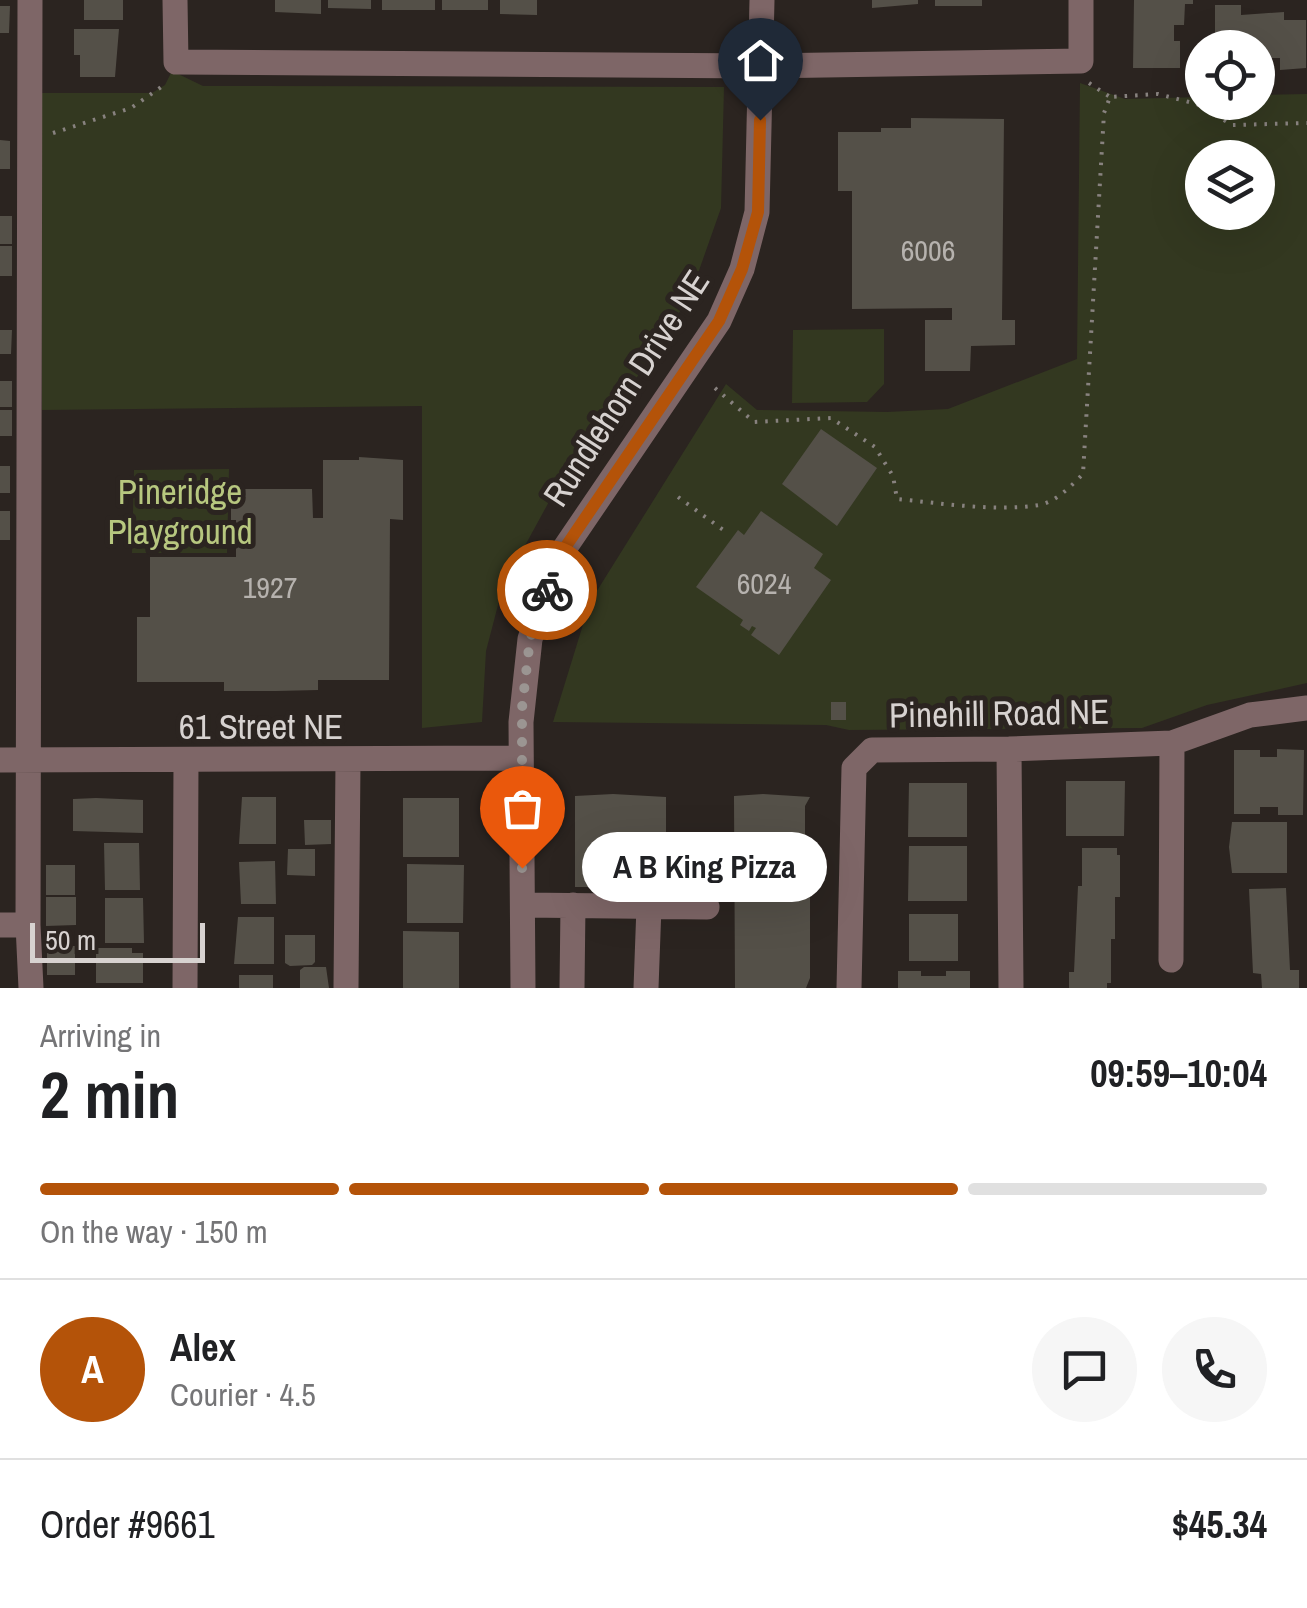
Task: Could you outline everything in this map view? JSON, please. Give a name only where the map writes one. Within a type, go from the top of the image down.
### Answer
[{"type":"street","points":[[30,0],[31,988]]},
{"type":"street","points":[[175,0],[176,62],[761,66],[1081,61],[1081,0]]},
{"type":"street","name":"Rundlehorn Drive NE","points":[[523,988],[522,708],[530,639],[560,555],[719,321],[742,269],[758,212],[762,0]]},
{"type":"street","name":"Pinehill Road NE","points":[[849,988],[854,768],[872,750],[1172,744],[1250,715],[1307,708]]},
{"type":"street","points":[[1171,960],[1172,744]]},
{"type":"street","points":[[1010,750],[1011,988]]},
{"type":"street","name":"61 Street NE","points":[[0,760],[522,758]]},
{"type":"street","points":[[346,988],[348,761]]},
{"type":"street","points":[[184,988],[186,762]]},
{"type":"street","points":[[522,905],[707,908]]},
{"type":"street","points":[[572,988],[573,905]]},
{"type":"street","points":[[646,988],[649,906]]},
{"type":"street","points":[[0,925],[28,925]]},
{"type":"path","points":[[30,141],[131,108],[178,75],[176,62]]},
{"type":"path","points":[[715,388],[754,422],[831,418],[876,447],[893,476],[896,499],[975,506],[1042,505],[1065,492],[1084,474],[1104,113],[1110,97],[1158,94],[1197,104],[1232,125],[1307,123]]},
{"type":"path","points":[[678,497],[726,532]]},
{"type":"green space","points":[[172,71],[203,86],[724,87],[721,208],[690,296],[551,498],[503,586],[486,651],[482,722],[422,728],[422,406],[42,410],[40,93],[152,93],[165,85]]},
{"type":"green space","points":[[1080,83],[1125,99],[1185,97],[1185,120],[1275,120],[1275,95],[1307,94],[1307,683],[1207,705],[1142,728],[849,730],[826,725],[553,722],[590,602],[726,384],[757,410],[948,409],[1077,359]]},
{"type":"green space","points":[[884,329],[884,384],[867,402],[792,403],[793,330]]},
{"type":"green space","name":"Pineridge Playground","points":[[229,469],[227,553],[132,553],[134,470]]},
{"type":"building","points":[[84,0],[123,0],[123,20],[84,20]]},
{"type":"building","points":[[275,0],[321,0],[321,14],[275,12]]},
{"type":"building","points":[[328,0],[371,0],[371,9],[328,8]]},
{"type":"building","points":[[382,0],[435,0],[435,10],[382,10]]},
{"type":"building","points":[[442,0],[488,0],[488,10],[442,10]]},
{"type":"building","points":[[500,0],[537,0],[537,15],[500,14]]},
{"type":"building","points":[[872,0],[918,0],[918,4],[872,8]]},
{"type":"building","points":[[935,0],[982,0],[982,6],[935,6]]},
{"type":"building","points":[[1134,0],[1193,0],[1193,4],[1185,4],[1184,25],[1174,25],[1174,41],[1180,41],[1180,68],[1133,68]]},
{"type":"building","points":[[1215,5],[1241,5],[1241,15],[1284,12],[1284,20],[1306,20],[1306,68],[1280,70],[1280,58],[1275,58],[1275,30],[1215,30]]},
{"type":"building","points":[[0,6],[10,6],[9,33],[0,33]]},
{"type":"building","points":[[74,29],[119,29],[115,77],[80,77],[80,55],[74,55]]},
{"type":"building","points":[[911,118],[1004,119],[1002,320],[1015,320],[1015,345],[971,346],[970,371],[925,371],[925,320],[952,320],[952,308],[852,309],[852,191],[838,191],[838,132],[911,128]]},
{"type":"building","points":[[0,140],[10,141],[10,169],[0,169]]},
{"type":"building","points":[[0,216],[12,216],[12,244],[0,244]]},
{"type":"building","points":[[0,246],[12,246],[12,276],[0,276]]},
{"type":"building","points":[[0,330],[12,330],[11,354],[0,354]]},
{"type":"building","points":[[0,381],[12,381],[12,407],[0,407]]},
{"type":"building","points":[[0,410],[12,410],[12,436],[0,436]]},
{"type":"building","points":[[821,429],[877,468],[837,526],[782,484]]},
{"type":"building","points":[[323,460],[403,460],[403,520],[390,519],[389,680],[318,680],[318,690],[276,691],[224,691],[224,682],[137,682],[137,617],[150,617],[150,557],[236,557],[231,489],[312,489],[313,518],[323,518]]},
{"type":"building","points":[[0,466],[10,466],[10,493],[0,493]]},
{"type":"building","points":[[0,511],[10,511],[10,540],[0,540]]},
{"type":"building","points":[[761,511],[823,554],[814,568],[831,580],[779,655],[751,635],[756,628],[752,626],[749,631],[740,625],[743,620],[696,587],[738,530],[744,535]]},
{"type":"building","points":[[831,702],[846,702],[846,720],[831,720]]},
{"type":"building","points":[[1277,749],[1304,750],[1303,815],[1278,815],[1278,807],[1260,807],[1260,814],[1234,814],[1234,750],[1260,750],[1260,757],[1277,757]]},
{"type":"building","points":[[1066,781],[1125,781],[1124,836],[1066,836]]},
{"type":"building","points":[[909,783],[967,783],[967,837],[908,837]]},
{"type":"building","points":[[575,796],[666,797],[666,887],[575,887]]},
{"type":"building","points":[[734,796],[810,797],[805,806],[805,861],[810,865],[810,978],[806,988],[735,988]]},
{"type":"building","points":[[242,797],[276,797],[276,844],[239,844]]},
{"type":"building","points":[[403,798],[459,798],[459,857],[403,857]]},
{"type":"building","points":[[73,799],[143,800],[143,833],[73,831]]},
{"type":"building","points":[[304,820],[331,820],[331,844],[305,845]]},
{"type":"building","points":[[1232,822],[1287,822],[1287,873],[1232,873]]},
{"type":"building","points":[[104,843],[139,843],[140,890],[105,890]]},
{"type":"building","points":[[909,846],[967,846],[967,901],[908,901]]},
{"type":"building","points":[[1082,848],[1117,848],[1120,855],[1120,897],[1115,897],[1115,939],[1111,939],[1111,983],[1107,983],[1107,988],[1069,988],[1069,972],[1074,972],[1078,886],[1082,886]]},
{"type":"building","points":[[288,849],[315,849],[315,876],[287,875]]},
{"type":"building","points":[[275,861],[276,904],[241,904],[239,862]]},
{"type":"building","points":[[407,864],[464,865],[463,923],[407,923]]},
{"type":"building","points":[[46,865],[75,865],[75,895],[46,895]]},
{"type":"building","points":[[1286,888],[1290,970],[1299,970],[1299,988],[1262,988],[1261,974],[1253,973],[1249,889]]},
{"type":"building","points":[[46,897],[76,897],[76,925],[46,926]]},
{"type":"building","points":[[105,898],[143,898],[144,943],[105,943]]},
{"type":"building","points":[[909,914],[958,914],[958,961],[909,961]]},
{"type":"building","points":[[238,917],[274,917],[274,964],[234,964]]},
{"type":"building","points":[[403,931],[459,932],[459,988],[403,988]]},
{"type":"building","points":[[285,935],[315,935],[312,965],[285,963]]},
{"type":"building","points":[[47,946],[75,946],[75,975],[47,975]]},
{"type":"building","points":[[96,948],[132,948],[132,953],[143,953],[143,983],[96,983]]},
{"type":"building","points":[[326,967],[329,988],[300,988],[300,970]]},
{"type":"building","points":[[898,971],[946,976],[946,971],[970,971],[970,988],[898,988]]},
{"type":"building","points":[[239,975],[273,975],[273,988],[239,988]]},
{"type":"way so far","points":[[522,868],[522,708],[530,639],[547,590]]},
{"type":"place","name":"A B King Pizza","points":[[522,868]]},
{"type":"route","points":[[547,590],[560,555],[719,321],[742,269],[758,212],[760,120]]}]
